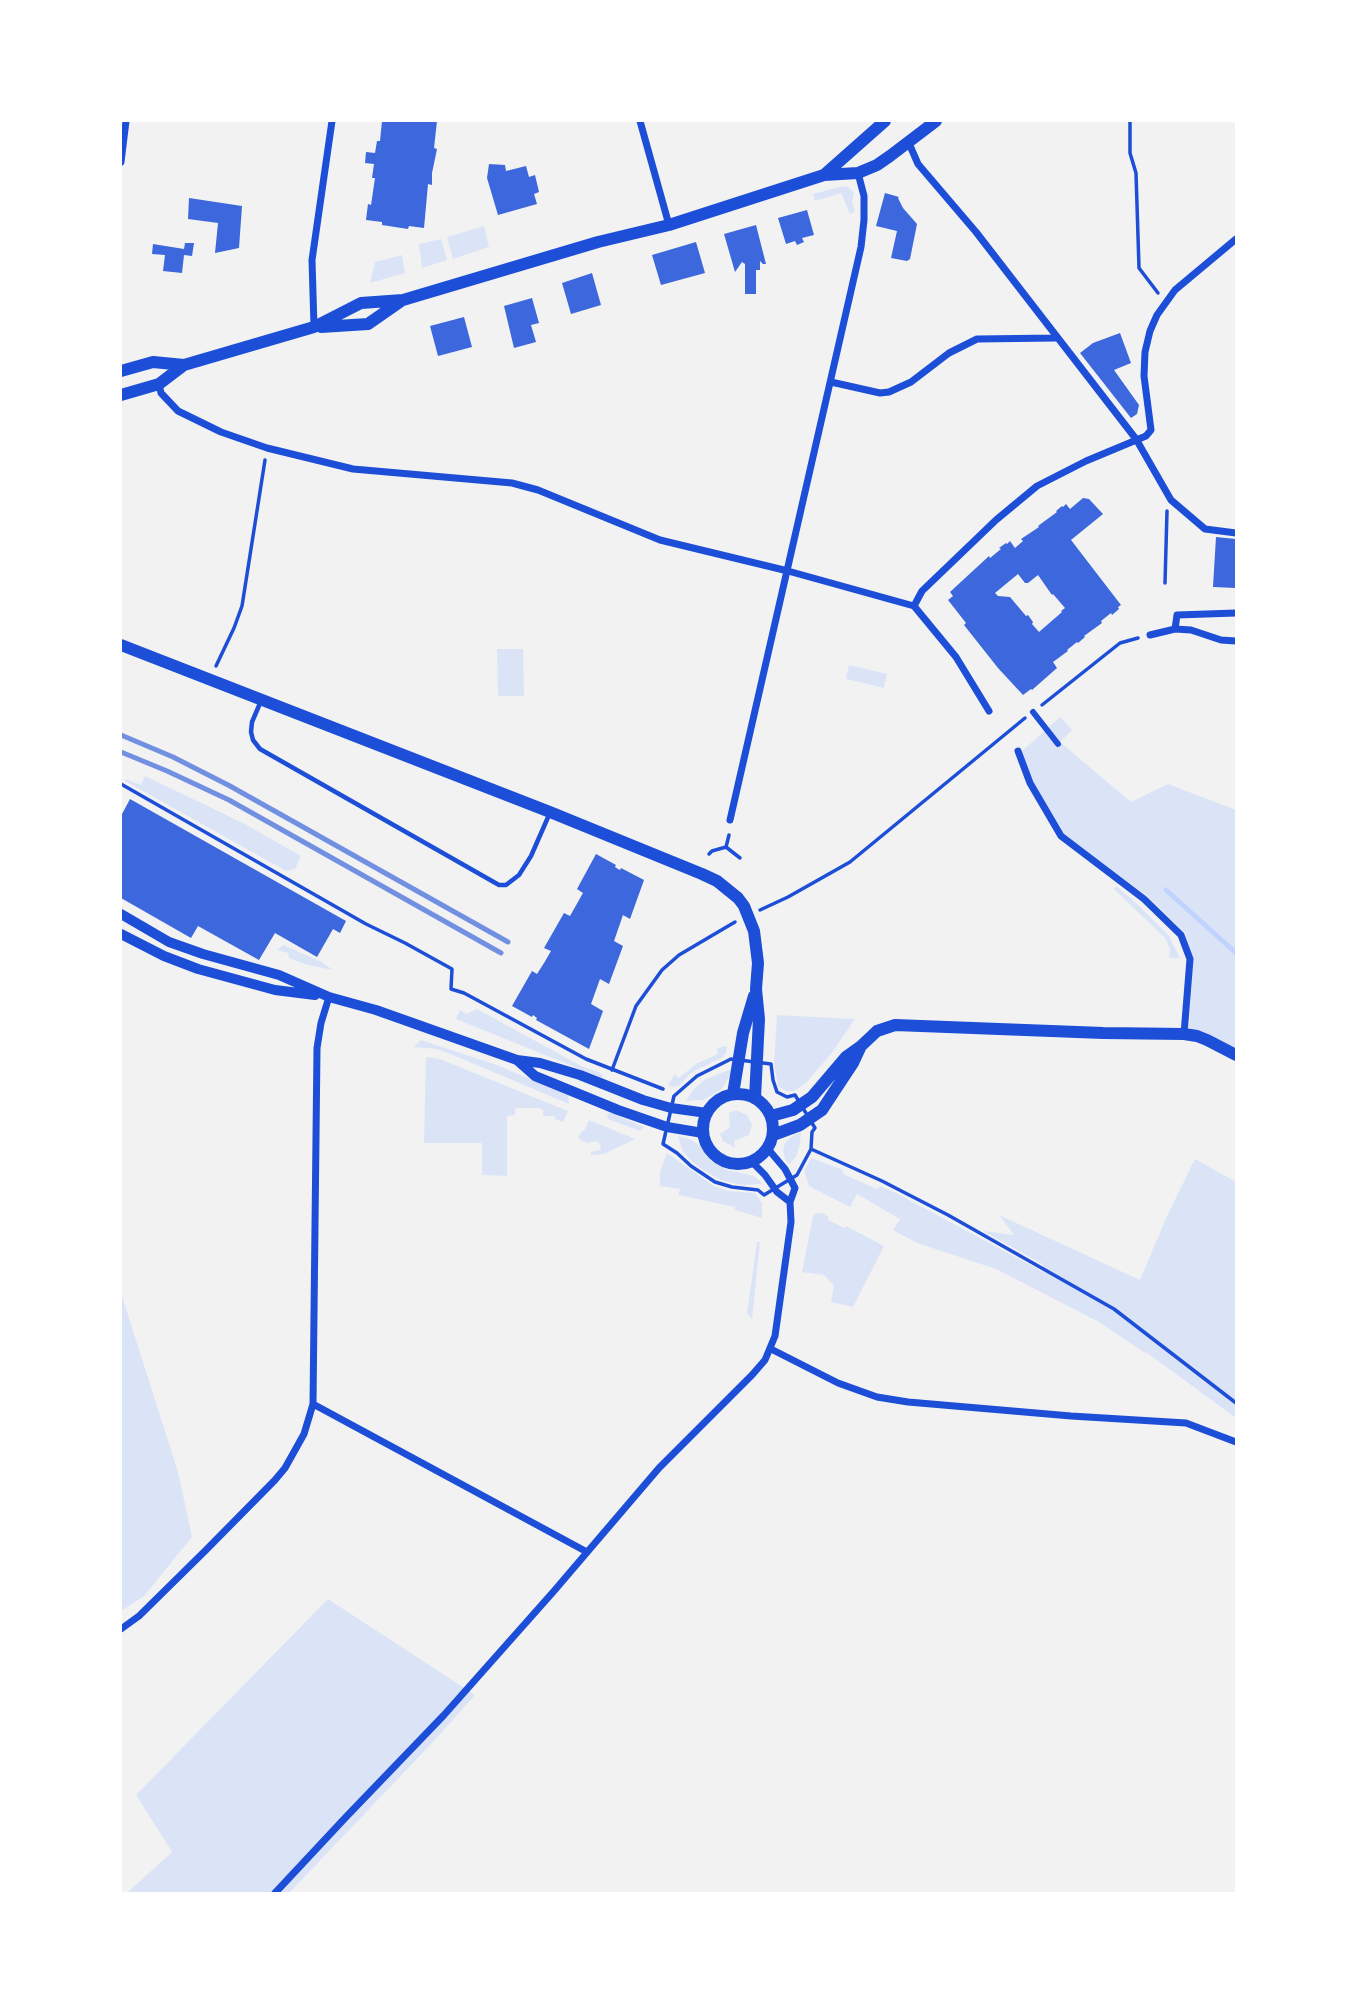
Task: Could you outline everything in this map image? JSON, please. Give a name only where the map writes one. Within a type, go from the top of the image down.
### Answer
[{"type":"main road","points":[[824,174],[885,121]]},
{"type":"main road","points":[[121,394],[159,384],[184,365],[314,327],[361,303],[403,300],[669,225],[824,174],[858,173],[877,165],[936,121]]},
{"type":"main road","points":[[314,327],[368,324],[403,300]]},
{"type":"main road","points":[[121,371],[153,362],[184,365]]},
{"type":"main road","points":[[121,645],[710,877],[738,898],[749,915],[757,947],[756,989],[759,1019],[755,1098]]},
{"type":"main road","points":[[733,1094],[743,1033],[756,989]]},
{"type":"main road","points":[[771,1116],[793,1110],[813,1097],[846,1057],[877,1031],[895,1025],[1197,1035],[1236,1055]]},
{"type":"main road","points":[[774,1135],[800,1125],[822,1110],[853,1063],[860,1047]]},
{"type":"main road","points":[[733,1094],[755,1098],[765,1106],[771,1116],[774,1135],[768,1149],[752,1162],[734,1165],[718,1158],[709,1150],[703,1133],[707,1113],[718,1101],[733,1094]]},
{"type":"street","points":[[121,162],[126,121]]},
{"type":"street","points":[[314,327],[312,260],[332,121]]},
{"type":"street","points":[[640,121],[669,225]]},
{"type":"street","points":[[925,121],[913,137],[918,164],[976,232],[1136,439],[1171,500],[1205,529],[1236,533]]},
{"type":"street","points":[[730,820],[861,247],[864,196],[858,173]]},
{"type":"street","points":[[914,606],[922,591],[996,520],[1037,486],[1086,461],[1146,436],[1151,430],[1144,376],[1145,352],[1150,331],[1175,290],[1236,239]]},
{"type":"street","points":[[831,382],[880,393],[889,392],[911,382],[948,353],[977,339],[1056,338]]},
{"type":"street","points":[[159,384],[161,393],[178,411],[221,432],[267,448],[353,469],[512,483],[538,490],[660,540],[788,571],[914,606],[956,657],[989,711]]},
{"type":"street","points":[[1175,629],[1177,615],[1236,613]]},
{"type":"street","points":[[1150,635],[1175,629],[1191,630],[1221,640],[1236,641]]},
{"type":"street","points":[[1033,712],[1058,744]]},
{"type":"street","points":[[1017,751],[1030,783],[1061,836],[1144,899],[1181,935],[1190,959],[1184,1034]]},
{"type":"street","points":[[121,914],[169,942],[279,975],[329,997]]},
{"type":"street","points":[[121,934],[164,956],[198,969],[275,990],[329,997],[376,1010],[517,1060],[540,1063],[580,1075],[657,1104],[707,1113]]},
{"type":"street","points":[[121,1629],[139,1616],[279,1475],[304,1434],[313,1404],[317,1048],[329,997]]},
{"type":"street","points":[[517,1060],[535,1076],[618,1110],[660,1125],[703,1133]]},
{"type":"street","points":[[275,1893],[444,1715],[680,1445],[752,1375],[771,1349],[790,1232],[790,1202],[795,1188],[785,1169],[768,1149]]},
{"type":"street","points":[[752,1162],[777,1192],[790,1202]]},
{"type":"street","points":[[771,1349],[838,1383],[877,1397],[1057,1415],[1186,1423],[1236,1442]]},
{"type":"street","points":[[313,1404],[587,1552]]},
{"type":"lane","points":[[262,700],[252,722],[251,732],[260,749],[499,885],[506,885],[519,876],[550,812]]},
{"type":"path","points":[[1130,121],[1130,153],[1136,173],[1139,268],[1165,304]]},
{"type":"path","points":[[218,663],[242,606],[265,463]]},
{"type":"path","points":[[1165,583],[1167,511],[1171,500]]},
{"type":"path","points":[[612,1070],[636,1006],[662,970],[679,955],[850,862],[1088,667],[1120,643],[1150,635]]},
{"type":"path","points":[[121,784],[366,924],[452,969],[451,989],[464,993],[586,1059],[659,1087],[674,1096],[697,1076],[733,1060]]},
{"type":"path","points":[[726,847],[729,835]]},
{"type":"path","points":[[709,855],[712,851],[726,847]]},
{"type":"path","points":[[726,847],[740,858]]},
{"type":"path","points":[[771,1064],[777,1092],[787,1097],[795,1095]]},
{"type":"path","points":[[663,1144],[715,1182],[758,1190],[764,1195],[768,1192]]},
{"type":"path","points":[[797,1175],[811,1149],[883,1181],[1114,1309],[1236,1403]]},
{"type":"shaded area","points":[[843,186],[854,193],[852,202],[855,212],[850,214],[841,193],[815,201],[813,194]]},
{"type":"shaded area","points":[[484,226],[489,247],[453,259],[447,237]]},
{"type":"shaded area","points":[[441,239],[447,260],[422,268],[419,244]]},
{"type":"shaded area","points":[[402,255],[405,273],[370,283],[375,262]]},
{"type":"shaded area","points":[[497,649],[523,649],[524,696],[498,696]]},
{"type":"shaded area","points":[[849,665],[887,674],[884,688],[846,679]]},
{"type":"shaded area","points":[[1060,717],[1072,730],[1060,742],[1131,802],[1168,784],[1236,810],[1236,1050],[1189,1028],[1193,959],[1185,933],[1147,896],[1064,835],[1031,780],[1020,753]]},
{"type":"shaded area","points":[[145,776],[243,823],[301,856],[295,869],[286,871],[125,781],[126,779],[141,785]]},
{"type":"shaded area","points":[[1116,886],[1169,936],[1180,958],[1169,958],[1170,949],[1165,938],[1114,889]]},
{"type":"shaded area","points":[[283,945],[320,961],[333,970],[289,958],[288,953],[277,950]]},
{"type":"shaded area","points":[[477,1009],[583,1067],[599,1072],[602,1078],[456,1019],[460,1010],[466,1014]]},
{"type":"shaded area","points":[[777,1015],[855,1019],[831,1054],[805,1084],[794,1091],[786,1091],[778,1086],[774,1063]]},
{"type":"shaded area","points":[[421,1040],[497,1065],[568,1095],[569,1104],[437,1049],[413,1047]]},
{"type":"shaded area","points":[[727,1046],[722,1058],[690,1074],[679,1086],[668,1085],[675,1074],[679,1078],[696,1064],[718,1054],[717,1048]]},
{"type":"shaded area","points":[[426,1057],[440,1059],[568,1111],[563,1122],[555,1119],[555,1116],[543,1116],[543,1110],[539,1108],[515,1108],[515,1115],[507,1116],[507,1176],[482,1175],[482,1143],[424,1143]]},
{"type":"shaded area","points":[[731,1069],[722,1089],[703,1100],[686,1101],[704,1080]]},
{"type":"shaded area","points":[[736,1110],[747,1115],[752,1125],[749,1135],[734,1141],[735,1148],[723,1141],[720,1134],[730,1127],[729,1113]]},
{"type":"shaded area","points":[[609,1113],[644,1127],[640,1131],[608,1119]]},
{"type":"shaded area","points":[[589,1120],[635,1139],[604,1154],[590,1155],[591,1152],[600,1150],[601,1146],[597,1141],[588,1143],[580,1140],[578,1136]]},
{"type":"shaded area","points":[[801,1131],[796,1157],[789,1164],[783,1151],[785,1143]]},
{"type":"shaded area","points":[[678,1136],[699,1145],[709,1159],[718,1165],[727,1170],[754,1176],[762,1184],[741,1185],[721,1180],[703,1170],[682,1150]]},
{"type":"shaded area","points":[[667,1153],[714,1186],[729,1191],[755,1193],[762,1203],[762,1218],[735,1210],[735,1207],[678,1195],[680,1189],[660,1186],[660,1172]]},
{"type":"shaded area","points":[[811,1158],[843,1170],[843,1174],[877,1189],[880,1186],[896,1193],[1047,1274],[1042,1264],[983,1231],[1014,1235],[999,1215],[1140,1280],[1195,1159],[1236,1182],[1236,1418],[1146,1352],[1099,1322],[996,1269],[917,1243],[893,1230],[900,1219],[857,1194],[850,1207],[809,1186],[804,1171]]},
{"type":"shaded area","points":[[822,1213],[829,1217],[828,1220],[845,1228],[846,1226],[884,1246],[853,1307],[831,1302],[834,1286],[824,1275],[802,1272],[813,1216]]},
{"type":"shaded area","points":[[757,1242],[760,1242],[752,1319],[747,1313]]},
{"type":"shaded area","points":[[121,1293],[178,1472],[192,1537],[144,1596],[121,1611]]},
{"type":"shaded area","points":[[328,1599],[475,1695],[289,1893],[127,1893],[172,1852],[136,1795]]},
{"type":"building","points":[[382,121],[437,121],[434,148],[437,149],[432,185],[428,184],[424,228],[409,226],[408,229],[366,220],[375,178],[372,178],[374,164],[365,163],[366,152],[375,153],[377,141],[380,141]]},
{"type":"building","points":[[489,164],[505,165],[506,171],[526,166],[529,177],[535,175],[539,192],[534,194],[537,204],[498,215],[487,178]]},
{"type":"building","points":[[885,193],[899,197],[903,208],[917,224],[910,259],[907,261],[891,258],[897,231],[876,226]]},
{"type":"building","points":[[189,198],[242,206],[239,248],[215,253],[218,223],[188,219]]},
{"type":"building","points":[[807,210],[814,235],[802,238],[804,242],[797,245],[795,241],[786,244],[778,218]]},
{"type":"building","points":[[756,225],[766,264],[760,261],[760,270],[756,270],[756,294],[745,294],[745,264],[742,262],[735,272],[724,234]]},
{"type":"building","points":[[696,242],[705,273],[661,285],[652,255]]},
{"type":"building","points":[[185,243],[194,243],[192,256],[184,255],[182,273],[163,271],[165,255],[152,254],[153,244],[184,249]]},
{"type":"building","points":[[592,273],[601,305],[571,314],[562,283]]},
{"type":"building","points":[[532,298],[539,323],[531,325],[536,342],[514,348],[504,306]]},
{"type":"building","points":[[464,317],[472,347],[438,356],[430,326]]},
{"type":"building","points":[[1120,333],[1131,363],[1114,370],[1139,405],[1137,414],[1131,418],[1080,353],[1093,343]]},
{"type":"building","points":[[1083,498],[1089,499],[1103,514],[1071,540],[1121,605],[1053,662],[1057,668],[1023,695],[964,625],[966,623],[948,600],[953,596],[950,592],[1006,543],[1010,541],[1015,548],[1023,541],[1021,539],[1062,506],[1066,504],[1070,509]],"holes":[[[1018,574],[1025,583],[1038,575],[1065,608],[1039,632],[1028,615],[1026,616],[1010,597],[998,596],[995,593]]]},
{"type":"building","points":[[1216,537],[1236,539],[1236,588],[1213,587]]},
{"type":"building","points":[[130,799],[346,921],[340,933],[333,929],[317,957],[275,933],[259,960],[198,926],[191,938],[121,898],[121,816]]},
{"type":"building","points":[[596,854],[616,865],[618,869],[644,880],[630,919],[623,915],[614,941],[623,946],[609,984],[600,979],[591,1004],[603,1011],[589,1049],[536,1020],[533,1015],[532,1017],[512,1006],[532,971],[537,974],[551,951],[544,948],[564,913],[570,916],[583,893],[577,889]]},
{"type":"waterway","points":[[1166,890],[1236,953]]},
{"type":"railway","points":[[121,735],[173,757],[230,786],[508,942]]},
{"type":"railway","points":[[121,752],[229,800],[501,953]]}]
